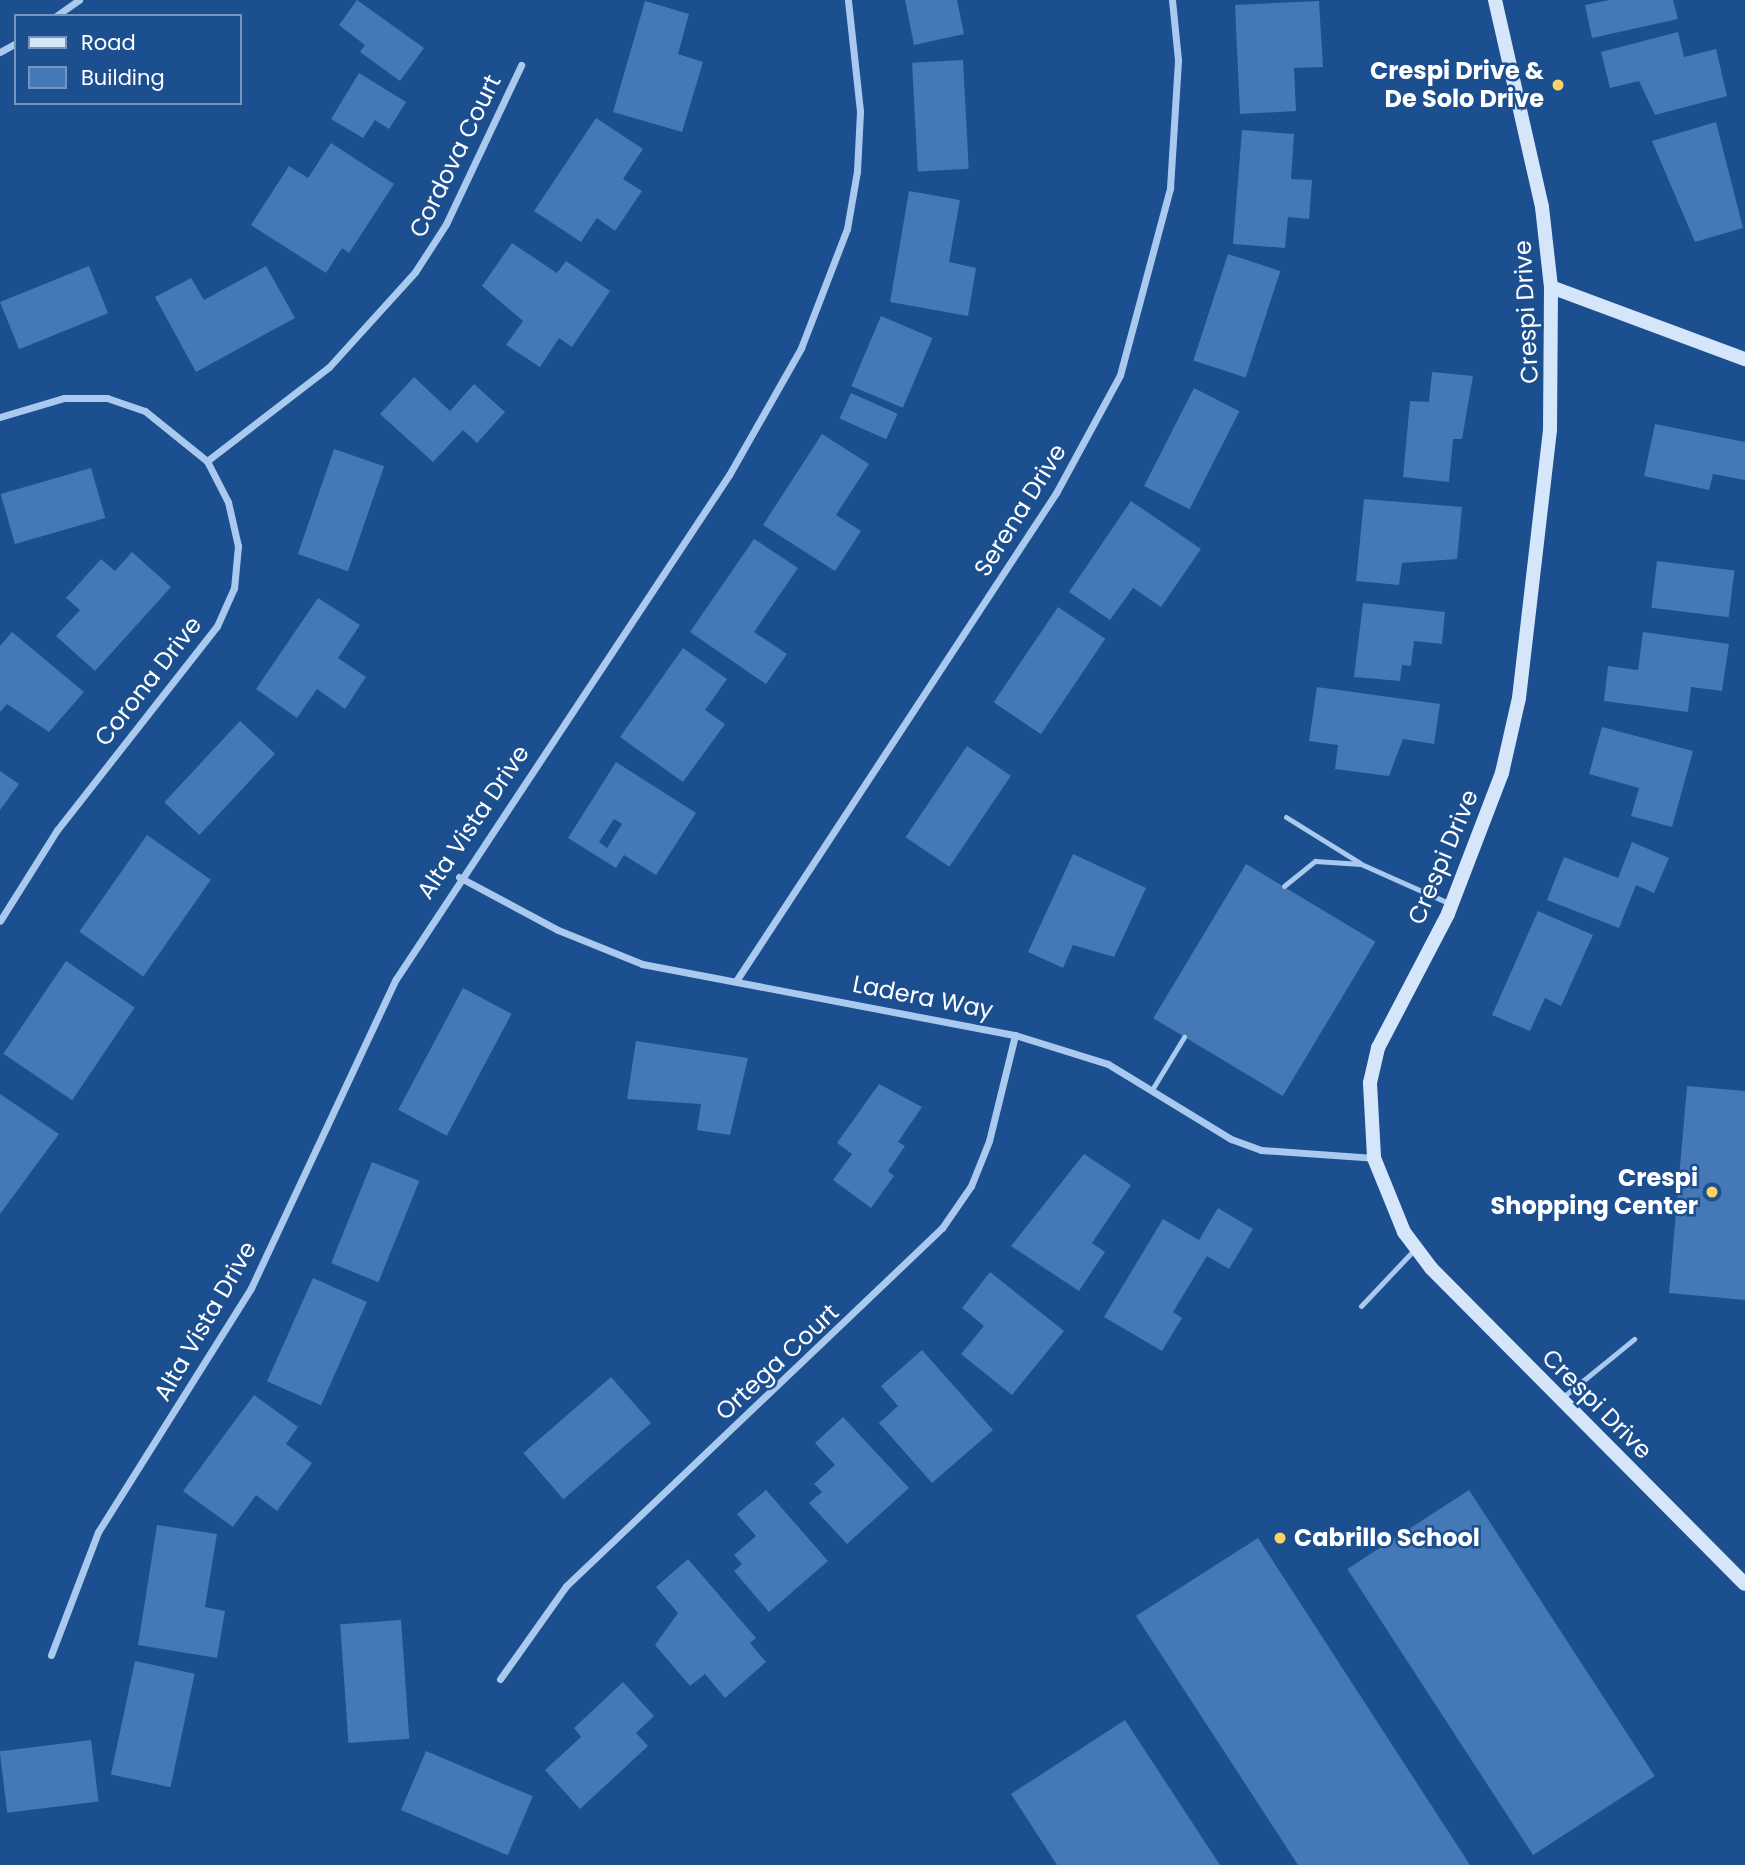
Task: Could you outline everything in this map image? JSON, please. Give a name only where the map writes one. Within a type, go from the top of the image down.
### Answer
[{"type":"street","points":[[59,14],[79,0]]},
{"type":"street","name":"Alta Vista Drive","points":[[51,1656],[98,1532],[251,1287],[368,1031],[459,877],[729,475],[801,348],[847,229],[857,171],[860,111],[848,0]]},
{"type":"street","name":"Serena Drive","points":[[736,981],[1056,493],[1120,374],[1170,188],[1178,60],[1172,0]]},
{"type":"street","name":"Crespi Drive","points":[[1495,0],[1530,141],[1551,287],[1550,430],[1519,698],[1491,806],[1451,904],[1378,1048],[1370,1095],[1374,1158],[1416,1248],[1745,1584]]},
{"type":"street","name":"Cordova Court","points":[[207,461],[329,367],[415,272],[446,224],[521,65]]},
{"type":"street","points":[[1551,287],[1745,359]]},
{"type":"street","name":"Corona Drive","points":[[0,417],[64,398],[107,398],[145,411],[207,461],[228,502],[238,546],[234,588],[194,660],[57,830],[0,921]]},
{"type":"street","name":"Ladera Way","points":[[459,877],[602,951],[736,981],[1015,1035],[1108,1064],[1153,1088],[1231,1139],[1261,1150],[1374,1158]]},
{"type":"street","name":"Ortega Court","points":[[500,1679],[566,1586],[942,1228],[971,1186],[989,1141],[1015,1035]]},
{"type":"lane","points":[[1286,817],[1361,864],[1451,904]]},
{"type":"lane","points":[[1284,886],[1315,861],[1361,864]]},
{"type":"lane","points":[[1153,1088],[1184,1037]]},
{"type":"lane","points":[[1361,1306],[1416,1248]]},
{"type":"lane","points":[[1561,1399],[1634,1339]]},
{"type":"building","points":[[357,0],[424,48],[400,81],[360,52],[365,45],[339,25]]},
{"type":"building","points":[[905,0],[957,0],[964,34],[914,45]]},
{"type":"building","points":[[1609,0],[1673,0],[1678,19],[1592,38],[1585,5]]},
{"type":"building","points":[[645,1],[689,14],[678,54],[703,62],[682,132],[613,112]]},
{"type":"building","points":[[1319,1],[1323,67],[1294,68],[1296,111],[1240,114],[1235,5]]},
{"type":"building","points":[[1678,32],[1684,57],[1716,49],[1727,96],[1655,115],[1639,81],[1610,88],[1601,52]]},
{"type":"building","points":[[963,60],[969,169],[918,172],[912,63]]},
{"type":"building","points":[[359,73],[406,102],[389,129],[375,120],[363,138],[331,119]]},
{"type":"building","points":[[596,118],[643,149],[623,179],[642,191],[615,231],[597,218],[581,242],[534,211]]},
{"type":"building","points":[[1716,122],[1743,228],[1695,242],[1652,141]]},
{"type":"building","points":[[1242,130],[1294,134],[1291,179],[1312,180],[1309,219],[1288,217],[1285,248],[1233,244]]},
{"type":"building","points":[[331,143],[394,184],[349,253],[342,248],[326,273],[251,225],[289,166],[308,178]]},
{"type":"building","points":[[909,191],[960,200],[949,262],[976,268],[968,316],[890,302]]},
{"type":"building","points":[[512,243],[557,273],[566,261],[610,291],[572,347],[559,338],[540,367],[506,345],[523,321],[482,286]]},
{"type":"building","points":[[1228,254],[1280,271],[1246,378],[1193,361]]},
{"type":"building","points":[[89,266],[108,313],[19,349],[0,302]]},
{"type":"building","points":[[266,266],[295,318],[196,372],[155,297],[191,278],[204,300]]},
{"type":"building","points":[[881,316],[933,338],[903,408],[851,386]]},
{"type":"building","points":[[1432,372],[1473,376],[1462,439],[1453,439],[1449,482],[1403,477],[1410,401],[1429,402]]},
{"type":"building","points":[[414,377],[450,411],[474,384],[505,412],[477,443],[463,430],[433,462],[380,414]]},
{"type":"building","points":[[1194,388],[1239,411],[1190,509],[1144,486]]},
{"type":"building","points":[[851,393],[898,414],[886,439],[840,419]]},
{"type":"building","points":[[1655,424],[1745,442],[1745,480],[1713,474],[1709,490],[1644,476]]},
{"type":"building","points":[[822,434],[869,464],[836,515],[861,531],[835,571],[763,525]]},
{"type":"building","points":[[334,449],[384,466],[348,571],[298,554]]},
{"type":"building","points":[[91,468],[105,518],[15,544],[1,494]]},
{"type":"building","points":[[1364,499],[1462,507],[1457,559],[1402,563],[1399,585],[1356,581]]},
{"type":"building","points":[[1131,501],[1201,549],[1161,607],[1133,588],[1110,620],[1069,592]]},
{"type":"building","points":[[754,539],[798,568],[754,632],[787,654],[766,684],[690,632]]},
{"type":"building","points":[[132,552],[171,587],[95,671],[56,636],[80,610],[66,598],[101,559],[115,571]]},
{"type":"building","points":[[1657,561],[1734,571],[1729,617],[1651,608]]},
{"type":"building","points":[[318,598],[360,625],[338,658],[366,677],[345,709],[317,689],[297,718],[256,689]]},
{"type":"building","points":[[1363,603],[1445,612],[1442,644],[1414,641],[1411,666],[1402,665],[1400,681],[1354,677]]},
{"type":"building","points":[[1058,607],[1105,639],[1041,734],[994,702]]},
{"type":"building","points":[[12,632],[84,692],[49,732],[7,704],[0,712],[0,646]]},
{"type":"building","points":[[1643,632],[1729,644],[1722,691],[1691,687],[1688,712],[1604,701],[1608,666],[1638,670]]},
{"type":"building","points":[[683,648],[727,679],[705,710],[725,724],[683,782],[620,737]]},
{"type":"building","points":[[1317,687],[1440,704],[1434,744],[1403,739],[1389,776],[1335,769],[1338,745],[1309,741]]},
{"type":"building","points":[[240,721],[275,754],[199,835],[164,802]]},
{"type":"building","points":[[1602,727],[1693,751],[1672,827],[1631,816],[1639,788],[1589,774]]},
{"type":"building","points":[[967,746],[1011,776],[949,867],[905,837]]},
{"type":"building","points":[[616,762],[696,813],[656,875],[624,855],[616,868],[568,838]],"holes":[[[614,819],[622,824],[607,848],[599,842]]]},
{"type":"building","points":[[0,771],[19,784],[0,810]]},
{"type":"building","points":[[147,835],[211,880],[143,976],[79,932]]},
{"type":"building","points":[[1632,842],[1669,858],[1654,893],[1636,885],[1619,928],[1547,900],[1564,857],[1618,878]]},
{"type":"building","points":[[1073,854],[1146,888],[1114,957],[1073,945],[1063,968],[1028,952]]},
{"type":"building","points":[[1246,864],[1375,942],[1283,1096],[1153,1018]]},
{"type":"building","points":[[1538,911],[1593,935],[1561,1006],[1545,998],[1530,1031],[1492,1015]]},
{"type":"building","points":[[66,961],[135,1007],[72,1100],[3,1054]]},
{"type":"building","points":[[463,988],[512,1014],[447,1136],[398,1110]]},
{"type":"building","points":[[636,1041],[748,1058],[730,1135],[697,1130],[701,1104],[627,1099]]},
{"type":"building","points":[[879,1084],[922,1107],[898,1142],[905,1146],[888,1171],[894,1176],[871,1208],[833,1180],[852,1154],[837,1143]]},
{"type":"building","name":"Crespi Shopping Center","points":[[1687,1086],[1745,1091],[1745,1300],[1669,1293]]},
{"type":"building","points":[[0,1094],[59,1134],[0,1214]]},
{"type":"building","points":[[1084,1154],[1131,1185],[1092,1243],[1105,1252],[1079,1291],[1011,1246]]},
{"type":"building","points":[[372,1162],[419,1181],[378,1282],[331,1263]]},
{"type":"building","points":[[1218,1208],[1253,1229],[1229,1269],[1207,1256],[1173,1312],[1182,1318],[1162,1351],[1104,1317],[1163,1219],[1199,1240]]},
{"type":"building","points":[[990,1272],[1064,1331],[1012,1395],[961,1354],[984,1326],[962,1308]]},
{"type":"building","points":[[313,1278],[367,1302],[321,1405],[267,1381]]},
{"type":"building","points":[[922,1350],[993,1430],[932,1483],[879,1423],[898,1406],[881,1386]]},
{"type":"building","points":[[611,1377],[651,1423],[563,1499],[523,1453]]},
{"type":"building","points":[[254,1395],[298,1427],[286,1444],[312,1463],[277,1511],[256,1495],[233,1527],[183,1491]]},
{"type":"building","points":[[843,1417],[909,1488],[847,1544],[809,1503],[822,1492],[814,1484],[835,1465],[815,1443]]},
{"type":"building","points":[[766,1490],[828,1561],[769,1612],[734,1571],[742,1564],[734,1555],[756,1536],[737,1514]]},
{"type":"building","points":[[1469,1490],[1655,1776],[1533,1855],[1347,1569]]},
{"type":"building","points":[[157,1525],[217,1534],[205,1607],[225,1611],[217,1658],[138,1645]]},
{"type":"building","points":[[1258,1538],[1470,1865],[1298,1865],[1136,1616]]},
{"type":"building","points":[[688,1559],[756,1638],[750,1643],[766,1662],[725,1698],[705,1674],[690,1686],[655,1645],[678,1613],[656,1587]]},
{"type":"building","points":[[401,1620],[409,1739],[348,1743],[340,1624]]},
{"type":"building","points":[[135,1661],[195,1674],[171,1787],[111,1774]]},
{"type":"building","points":[[623,1682],[654,1716],[636,1733],[648,1746],[580,1809],[545,1770],[581,1737],[574,1728]]},
{"type":"building","points":[[1125,1720],[1220,1865],[1057,1865],[1011,1794]]},
{"type":"building","points":[[91,1740],[99,1802],[7,1813],[0,1751]]},
{"type":"building","points":[[426,1751],[533,1796],[508,1855],[401,1810]]},
{"type":"place","name":"Crespi Drive & De Solo Drive","points":[[1558,85]]},
{"type":"place","name":"Crespi Shopping Center","points":[[1712,1192]]},
{"type":"place","name":"Cabrillo School","points":[[1280,1538]]}]
